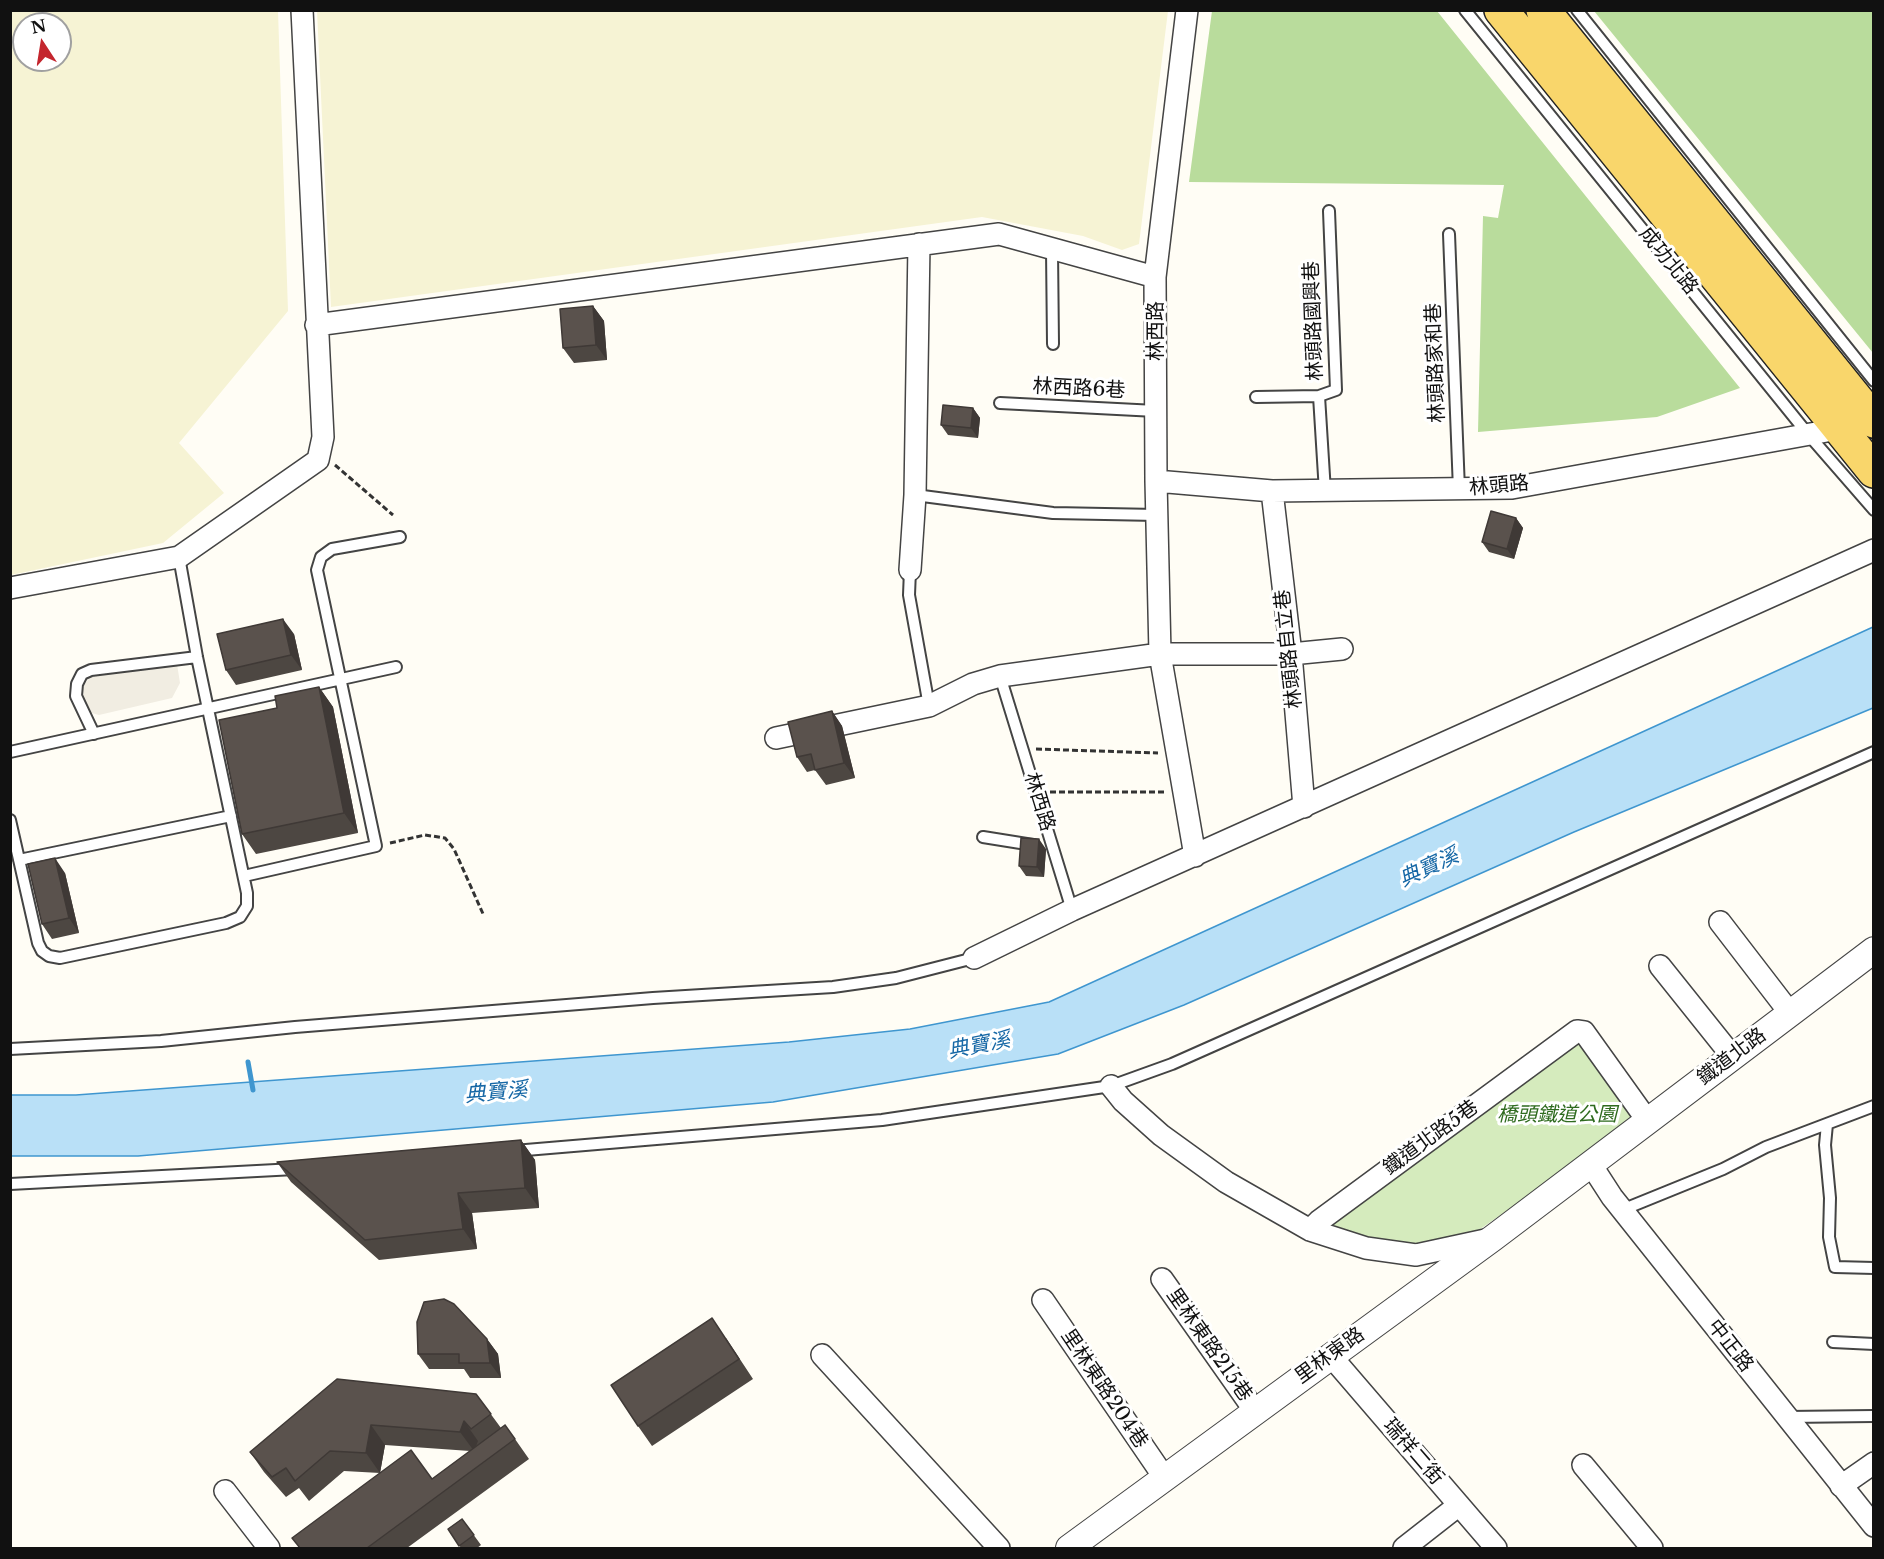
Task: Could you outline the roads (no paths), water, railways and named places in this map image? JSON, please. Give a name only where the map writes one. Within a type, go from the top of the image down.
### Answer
[{"type":"main road","name":"成功北路","points":[[1501,10],[1823,431],[1874,471]]},
{"type":"main road","points":[[1543,10],[1874,421]]},
{"type":"street","points":[[10,588],[179,557],[318,460],[322,437],[302,10]]},
{"type":"street","name":"林西路","points":[[1187,10],[1155,277],[1156,481],[1160,654],[1195,856]]},
{"type":"street","points":[[316,325],[999,234],[1155,277]]},
{"type":"street","points":[[910,570],[915,495],[919,244]]},
{"type":"street","points":[[1823,431],[1874,427]]},
{"type":"street","name":"林頭路","points":[[1156,481],[1272,491],[1512,488],[1823,431]]},
{"type":"street","name":"林頭路自立巷","points":[[1272,491],[1291,654],[1304,807]]},
{"type":"street","points":[[974,958],[1072,910],[1874,550]]},
{"type":"street","points":[[776,738],[929,705],[974,684],[1000,676],[1160,654],[1291,654],[1342,649]]},
{"type":"street","points":[[1720,922],[1790,1013]]},
{"type":"street","name":"鐵道北路","points":[[1590,1163],[1874,950]]},
{"type":"street","points":[[1660,966],[1732,1056]]},
{"type":"street","name":"鐵道北路5巷","points":[[1310,1230],[1319,1221],[1576,1031],[1584,1032],[1647,1120]]},
{"type":"street","points":[[1111,1086],[1123,1101],[1161,1135],[1226,1182],[1310,1230],[1366,1248],[1416,1255],[1493,1238]]},
{"type":"street","name":"中正路","points":[[1590,1163],[1622,1210],[1874,1526]]},
{"type":"street","name":"里林東路","points":[[1069,1548],[1493,1238],[1590,1163]]},
{"type":"street","name":"里林東路215巷","points":[[1162,1279],[1256,1411]]},
{"type":"street","name":"里林東路204巷","points":[[1043,1300],[1164,1478]]},
{"type":"street","points":[[822,1355],[999,1548]]},
{"type":"street","name":"瑞祥二街","points":[[1330,1355],[1496,1548]]},
{"type":"street","points":[[1841,1486],[1874,1463]]},
{"type":"street","points":[[1584,1465],[1652,1548]]},
{"type":"street","points":[[225,1491],[268,1548]]},
{"type":"street","points":[[1404,1548],[1459,1505]]},
{"type":"lane","name":"成功北路","points":[[1465,10],[1823,431],[1874,510]]},
{"type":"lane","points":[[1576,10],[1874,381]]},
{"type":"lane","name":"林頭路國興巷","points":[[1325,492],[1319,396],[1336,390],[1329,211]]},
{"type":"lane","name":"林頭路家和巷","points":[[1449,234],[1459,490]]},
{"type":"lane","points":[[1052,250],[1053,344]]},
{"type":"lane","points":[[1257,397],[1319,396]]},
{"type":"lane","name":"林西路6巷","points":[[1000,403],[1156,411]]},
{"type":"lane","points":[[915,495],[1053,513],[1157,516]]},
{"type":"lane","points":[[244,876],[376,846],[317,570],[321,556],[332,549],[400,537]]},
{"type":"lane","points":[[10,820],[38,943],[42,951],[60,958],[226,923],[240,917],[247,906],[244,876],[196,657],[179,557]]},
{"type":"lane","points":[[910,570],[909,595],[929,705]]},
{"type":"lane","points":[[94,734],[76,696],[77,684],[82,674],[91,670],[196,657]]},
{"type":"lane","points":[[10,752],[396,668]]},
{"type":"lane","name":"林西路","points":[[1000,676],[1072,910]]},
{"type":"lane","points":[[507,1152],[882,1119],[1111,1086],[1173,1064],[1874,752]]},
{"type":"lane","points":[[19,860],[231,816]]},
{"type":"lane","points":[[983,837],[1053,848]]},
{"type":"lane","points":[[10,1049],[161,1041],[295,1027],[629,1000],[833,987],[896,978],[974,958]]},
{"type":"lane","points":[[1622,1210],[1723,1169],[1766,1147],[1874,1106]]},
{"type":"lane","points":[[1827,1124],[1825,1145],[1830,1198],[1828,1237],[1835,1267],[1874,1268]]},
{"type":"lane","points":[[10,1184],[306,1169]]},
{"type":"lane","points":[[1833,1342],[1874,1344]]},
{"type":"lane","points":[[1787,1417],[1874,1416]]},
{"type":"water","name":"典寶溪","points":[[1873,627],[1873,708],[1574,832],[1184,1005],[1058,1054],[773,1102],[138,1156],[11,1156],[11,1095],[76,1095],[789,1042],[910,1029],[1049,1002]]},
{"type":"waterway","points":[[248,1062],[253,1090]]},
{"type":"park label","name":"橋頭鐵道公園","points":[[1557,1115]]}]
